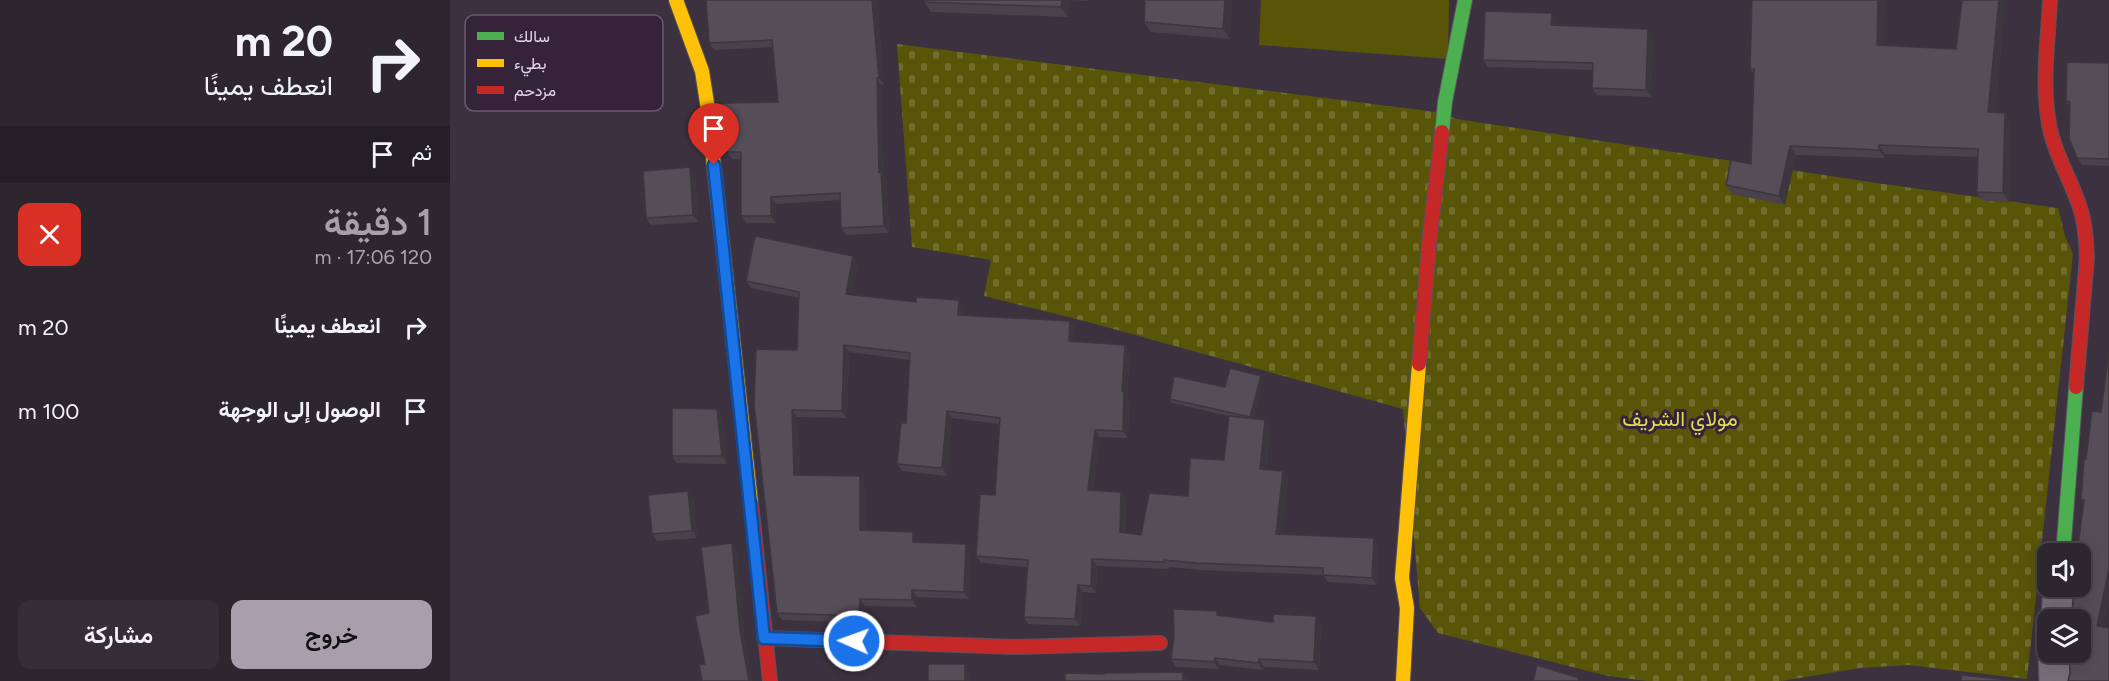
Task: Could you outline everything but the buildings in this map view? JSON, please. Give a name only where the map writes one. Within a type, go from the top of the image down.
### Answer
[{"type":"street","points":[[676,0],[702,71],[707,103],[770,681]]},
{"type":"street","points":[[1403,681],[1407,608],[1402,578],[1430,234],[1445,102],[1465,0]]},
{"type":"street","points":[[2050,0],[2047,104],[2050,128],[2057,156],[2081,209],[2087,257],[2064,543]]},
{"type":"street","points":[[764,638],[1015,647],[1160,644]]},
{"type":"street","points":[[2055,663],[2056,681]]},
{"type":"green space","points":[[1261,0],[1449,0],[1448,59],[1259,45]]},
{"type":"green space","name":"مولاي الشريف","points":[[897,44],[1436,112],[1457,119],[1876,183],[2058,208],[2065,236],[2073,254],[2042,543],[2037,543],[2037,587],[2027,679],[1909,665],[1860,668],[1782,681],[1647,681],[1608,676],[1438,633],[1420,608],[1403,409],[1088,322],[984,296],[991,260],[912,247]]},
{"type":"traffic: fast","points":[[1442,132],[1445,102],[1465,0]]},
{"type":"traffic: fast","points":[[2064,543],[2076,387]]},
{"type":"traffic: slow","points":[[676,0],[702,71],[707,103],[751,503]]},
{"type":"traffic: slow","points":[[1403,681],[1407,608],[1402,578],[1419,364]]},
{"type":"traffic: jam","points":[[2050,0],[2046,65],[2047,113],[2056,150],[2081,211],[2086,240],[2087,257],[2076,387]]},
{"type":"traffic: jam","points":[[1419,364],[1430,234],[1442,132]]},
{"type":"traffic: jam","points":[[751,503],[770,681]]},
{"type":"traffic: jam","points":[[764,638],[1015,647],[1160,643]]},
{"type":"route","points":[[714,165],[764,638],[854,641]]}]
